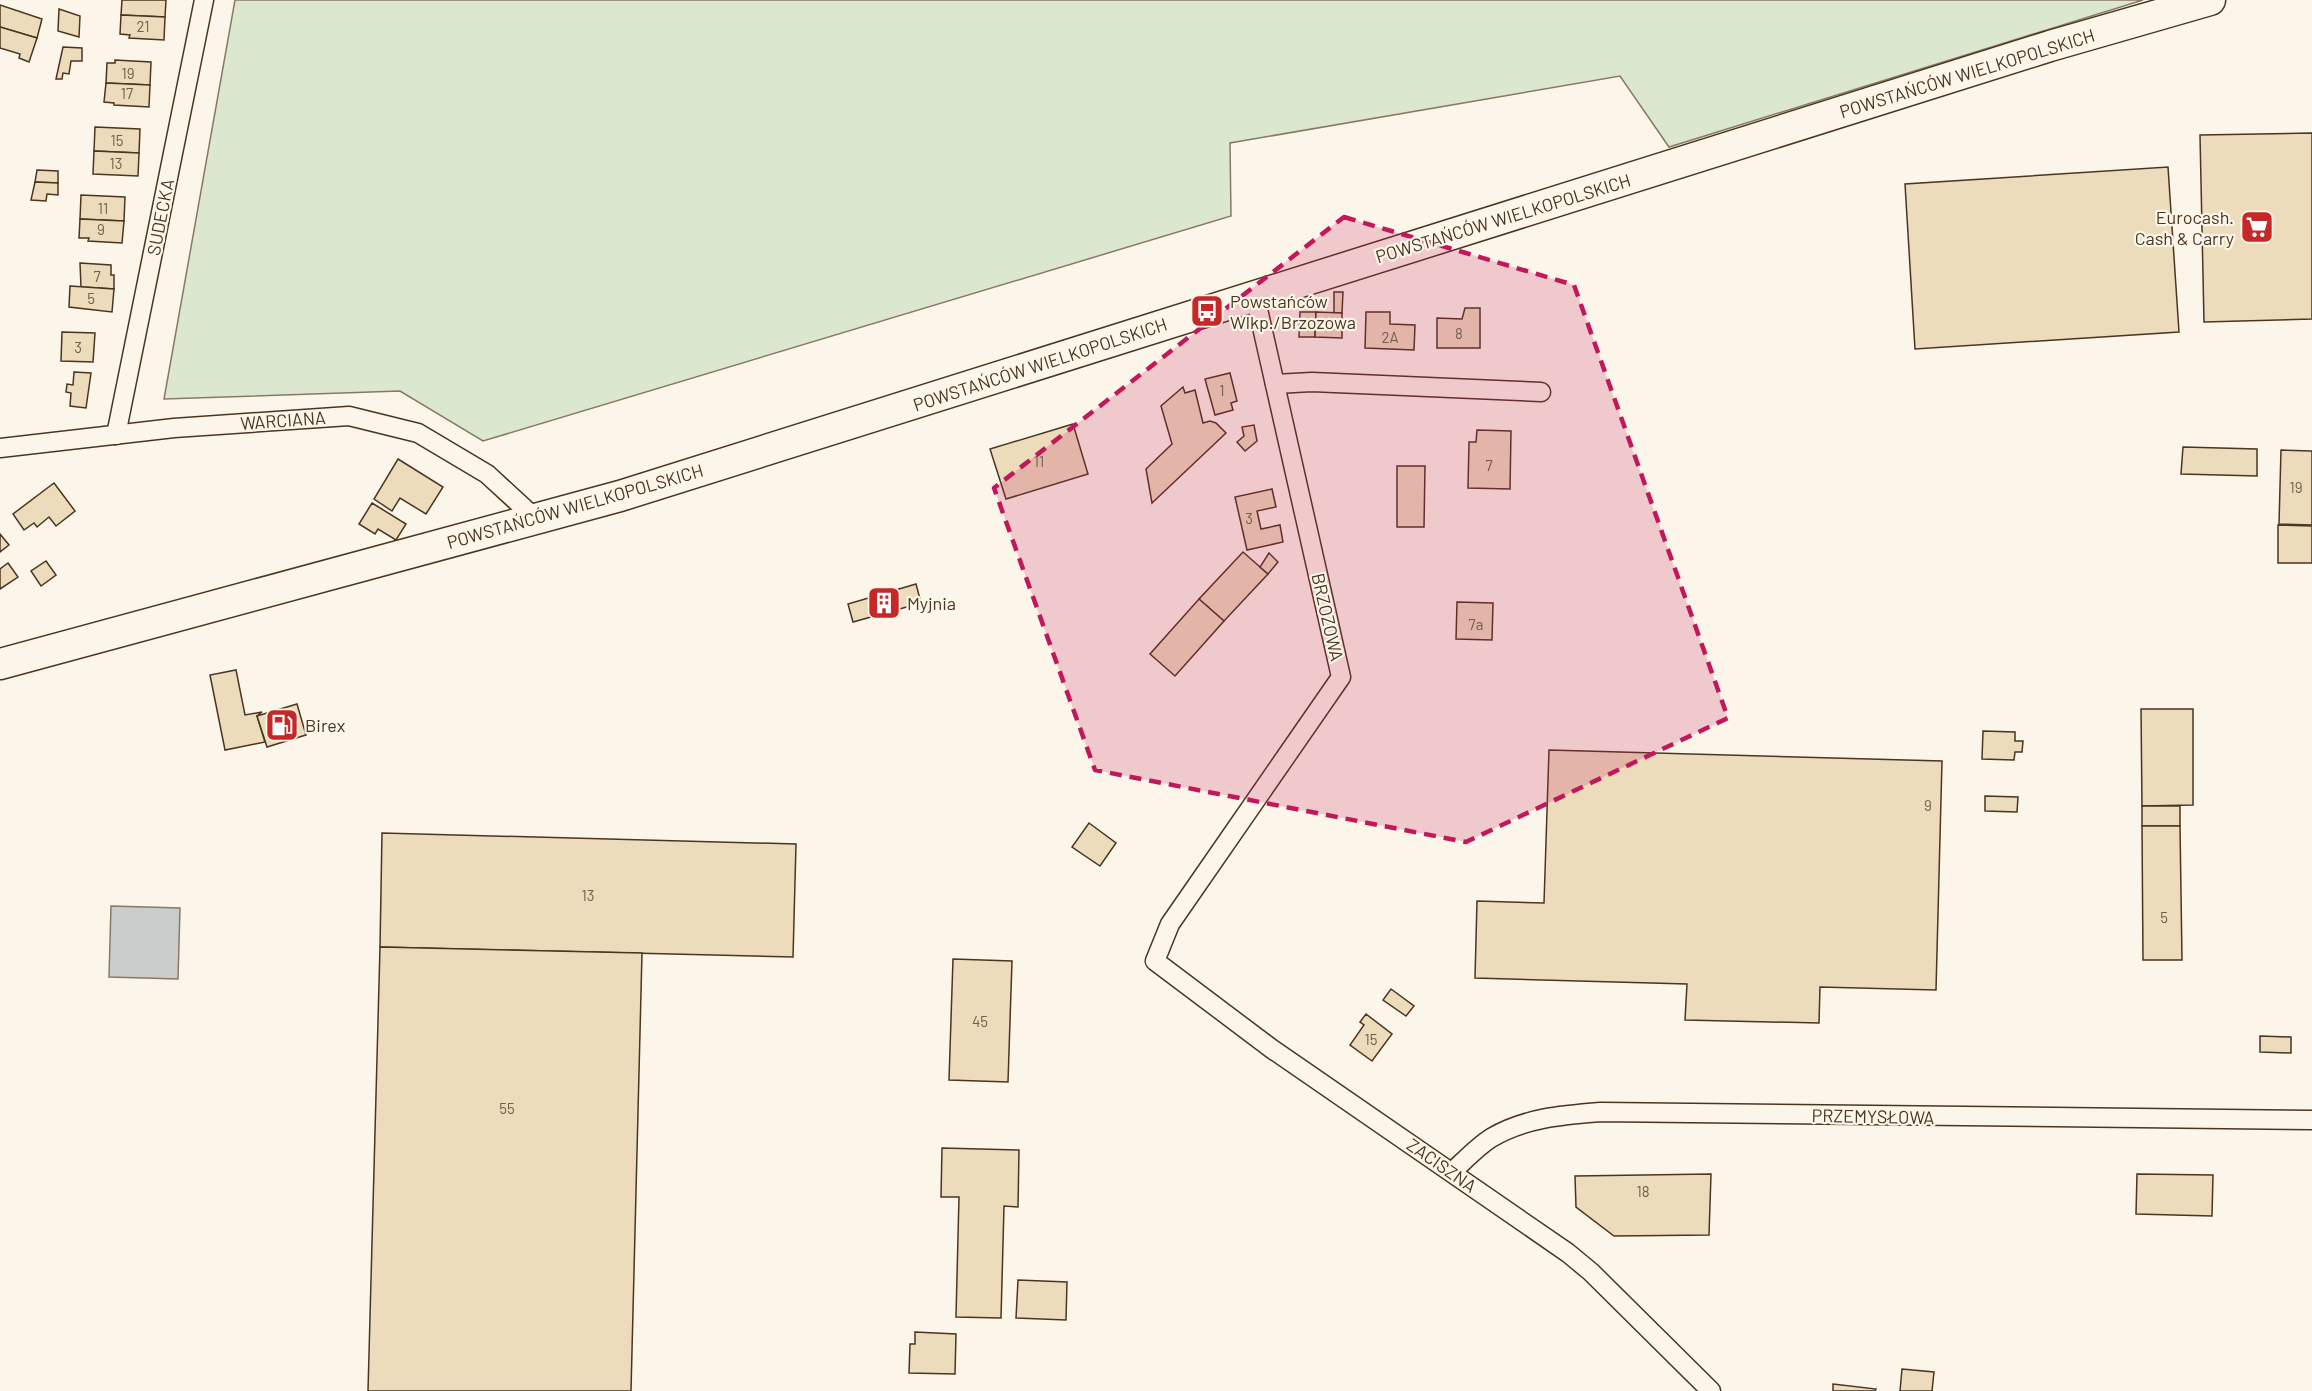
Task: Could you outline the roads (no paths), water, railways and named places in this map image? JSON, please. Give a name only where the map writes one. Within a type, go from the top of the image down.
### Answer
[{"type":"main road","name":"POWSTAŃCÓW WIELKOPOLSKICH","points":[[0,664],[536,519],[2050,46],[2210,0]]},
{"type":"street","name":"SUDECKA","points":[[116,435],[204,0]]},
{"type":"street","name":"BRZOZOWA","points":[[1155,961],[1170,924],[1341,676],[1255,296]]},
{"type":"street","points":[[1275,384],[1312,382],[1541,392]]},
{"type":"street","name":"WARCIANA","points":[[0,448],[116,435],[349,416],[394,425],[418,433],[487,474],[536,519]]},
{"type":"street","name":"ZACISZNA","points":[[1155,961],[1272,1049],[1591,1272],[1711,1391]]},
{"type":"street","name":"PRZEMYSŁOWA","points":[[1452,1173],[1490,1139],[1520,1124],[1564,1115],[1601,1113],[2312,1120]]},
{"type":"place","name":"Eurocash. Cash & Carry","points":[[2257,227]]},
{"type":"place","name":"Powstańców Wlkp./Brzozowa","points":[[1207,311]]},
{"type":"place","name":"Myjnia","points":[[884,603]]},
{"type":"place","name":"Birex","points":[[282,725]]}]
